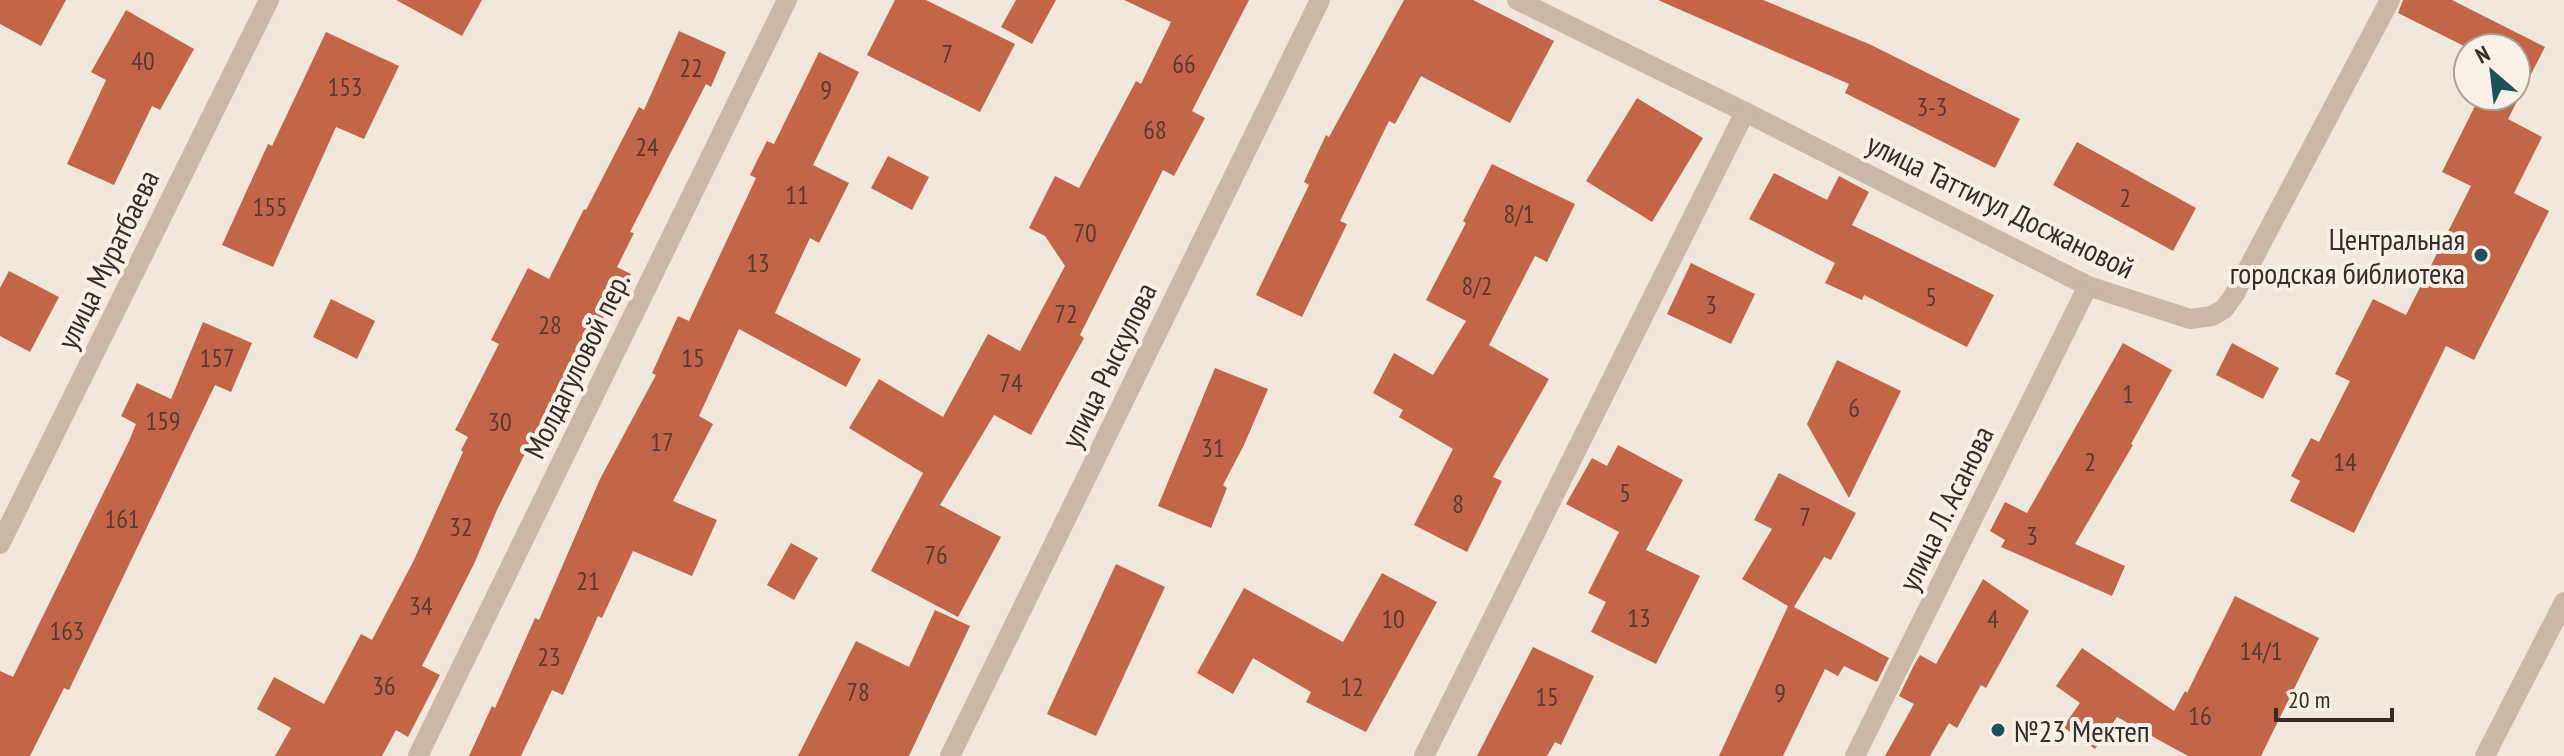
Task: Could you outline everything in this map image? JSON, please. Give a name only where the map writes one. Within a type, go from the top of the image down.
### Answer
[{"type":"street","name":"улица Муратбаева","points":[[0,544],[269,0]]},
{"type":"street","name":"Молдагуловой пер.","points":[[418,756],[787,0]]},
{"type":"street","name":"улица Рыскулова","points":[[950,756],[1320,0]]},
{"type":"street","name":"улица Таттигул Досжановой","points":[[1517,0],[2088,286],[2190,319],[2212,316],[2224,309],[2234,295],[2390,0]]},
{"type":"street","points":[[1424,756],[1745,112]]},
{"type":"street","name":"улица Л. Асанова","points":[[1855,756],[2088,286]]},
{"type":"street","points":[[2485,756],[2564,602]]},
{"type":"building","points":[[0,0],[66,0],[41,46],[0,24]]},
{"type":"building","points":[[396,0],[482,0],[462,36]]},
{"type":"building","points":[[895,0],[926,0],[1015,44],[980,112],[867,55]]},
{"type":"building","points":[[1016,0],[1056,0],[1032,44],[1001,27]]},
{"type":"building","points":[[1124,0],[1249,0],[1192,111],[1205,118],[1174,176],[1163,170],[1080,335],[1084,338],[1031,435],[994,415],[940,505],[1001,537],[958,617],[871,571],[923,473],[849,428],[879,379],[943,417],[988,334],[1020,351],[1065,266],[1045,236],[1029,228],[1055,176],[1079,188],[1136,81],[1141,84],[1171,22]]},
{"type":"building","points":[[1404,0],[1473,0],[1554,41],[1510,123],[1421,76],[1395,124],[1389,121],[1340,221],[1347,224],[1302,317],[1256,295],[1309,185],[1304,182],[1326,135],[1329,137]]},
{"type":"building","points":[[1658,0],[1763,0],[1869,44],[2020,119],[1995,168],[1845,93],[1849,84]]},
{"type":"building","name":"Центральная городская библиотека","points":[[2403,0],[2452,0],[2515,32],[2452,32],[2452,40],[2398,13]]},
{"type":"building","points":[[126,10],[194,49],[160,110],[152,106],[114,185],[67,164],[106,80],[91,72]]},
{"type":"building","points":[[679,31],[726,52],[711,87],[706,84],[630,232],[634,233],[617,267],[631,274],[616,306],[611,303],[571,381],[563,377],[422,666],[440,675],[408,737],[396,730],[382,756],[275,756],[291,728],[257,709],[274,677],[324,704],[361,634],[372,640],[414,560],[463,452],[461,450],[468,437],[455,430],[499,344],[491,340],[528,268],[549,279],[639,107],[644,110]]},
{"type":"building","points":[[326,32],[399,66],[364,139],[336,127],[273,267],[222,245],[268,144],[272,146]]},
{"type":"building","name":"Центральная городская библиотека","points":[[2532,40],[2545,47],[2532,72]]},
{"type":"building","points":[[819,52],[859,72],[813,165],[849,183],[819,243],[810,238],[775,313],[861,359],[846,387],[739,329],[699,416],[713,424],[673,501],[717,520],[692,576],[633,551],[602,618],[598,616],[563,695],[552,690],[521,756],[469,756],[492,706],[495,708],[535,618],[539,620],[600,479],[656,375],[652,373],[678,316],[689,321],[756,178],[750,175],[767,141],[774,144]]},
{"type":"building","points":[[1637,98],[1703,138],[1652,222],[1586,181]]},
{"type":"building","name":"Центральная городская библиотека","points":[[2472,112],[2512,112],[2508,119],[2542,137],[2514,193],[2549,211],[2474,360],[2446,346],[2354,533],[2290,501],[2300,481],[2291,476],[2311,438],[2319,442],[2350,381],[2335,374],[2373,299],[2406,315],[2471,186],[2442,172]]},
{"type":"building","points":[[2077,142],[2196,208],[2173,251],[2053,185]]},
{"type":"building","points":[[888,156],[929,177],[912,210],[871,188]]},
{"type":"building","points":[[1492,164],[1575,204],[1547,262],[1535,256],[1489,345],[1549,379],[1493,477],[1502,481],[1467,552],[1414,525],[1453,449],[1399,417],[1403,410],[1373,393],[1394,353],[1433,375],[1466,321],[1426,300]]},
{"type":"building","points":[[1774,173],[1827,200],[1839,176],[1869,192],[1852,225],[1994,295],[1967,347],[1864,295],[1862,300],[1825,283],[1835,263],[1749,219]]},
{"type":"building","points":[[1691,263],[1755,294],[1731,344],[1667,314]]},
{"type":"building","points":[[9,271],[59,297],[30,352],[0,336],[0,288]]},
{"type":"building","points":[[331,299],[375,321],[357,359],[313,337]]},
{"type":"building","points":[[203,322],[252,343],[231,392],[215,385],[69,690],[64,688],[30,756],[0,756],[0,671],[13,677],[129,441],[136,424],[121,416],[137,383],[171,399]]},
{"type":"building","points":[[2123,343],[2172,370],[2133,445],[2075,544],[2125,566],[2112,596],[2001,547],[2005,540],[1990,531],[2005,502],[2027,513]]},
{"type":"building","points":[[2232,343],[2279,368],[2263,399],[2216,375]]},
{"type":"building","points":[[1837,360],[1901,391],[1849,498],[1807,424]]},
{"type":"building","points":[[1215,368],[1268,389],[1223,485],[1227,488],[1211,528],[1158,506]]},
{"type":"building","points":[[1618,445],[1683,480],[1646,550],[1700,576],[1656,664],[1591,632],[1606,602],[1588,593],[1619,532],[1566,504],[1592,458],[1607,466]]},
{"type":"building","points":[[1779,473],[1856,513],[1831,560],[1824,557],[1794,607],[1889,658],[1877,682],[1844,666],[1838,676],[1825,669],[1783,756],[1719,756],[1788,606],[1742,579],[1772,529],[1754,520]]},
{"type":"building","points":[[791,543],[818,558],[794,600],[767,585]]},
{"type":"building","points":[[1116,564],[1165,587],[1096,736],[1047,714]]},
{"type":"building","points":[[1382,573],[1437,602],[1366,732],[1306,702],[1311,692],[1253,658],[1233,694],[1197,673],[1244,588],[1343,642]]},
{"type":"building","points":[[1983,579],[2029,611],[1986,688],[1981,685],[1957,728],[1949,723],[1930,756],[1885,756],[1914,704],[1899,696],[1913,667],[1920,655],[1936,664]]},
{"type":"building","points":[[2235,596],[2319,638],[2261,756],[2188,756],[2117,717],[2095,749],[2063,727],[2080,703],[2056,686],[2082,648],[2174,711],[2185,691],[2187,693]]},
{"type":"building","points":[[935,610],[970,626],[909,756],[798,756],[856,641],[909,667]]},
{"type":"building","points":[[1533,647],[1594,676],[1561,745],[1555,742],[1547,756],[1477,756]]},
{"type":"place","name":"Центральная городская библиотека","points":[[2481,255]]},
{"type":"place","name":"№23 Мектеп","points":[[1998,730]]}]
